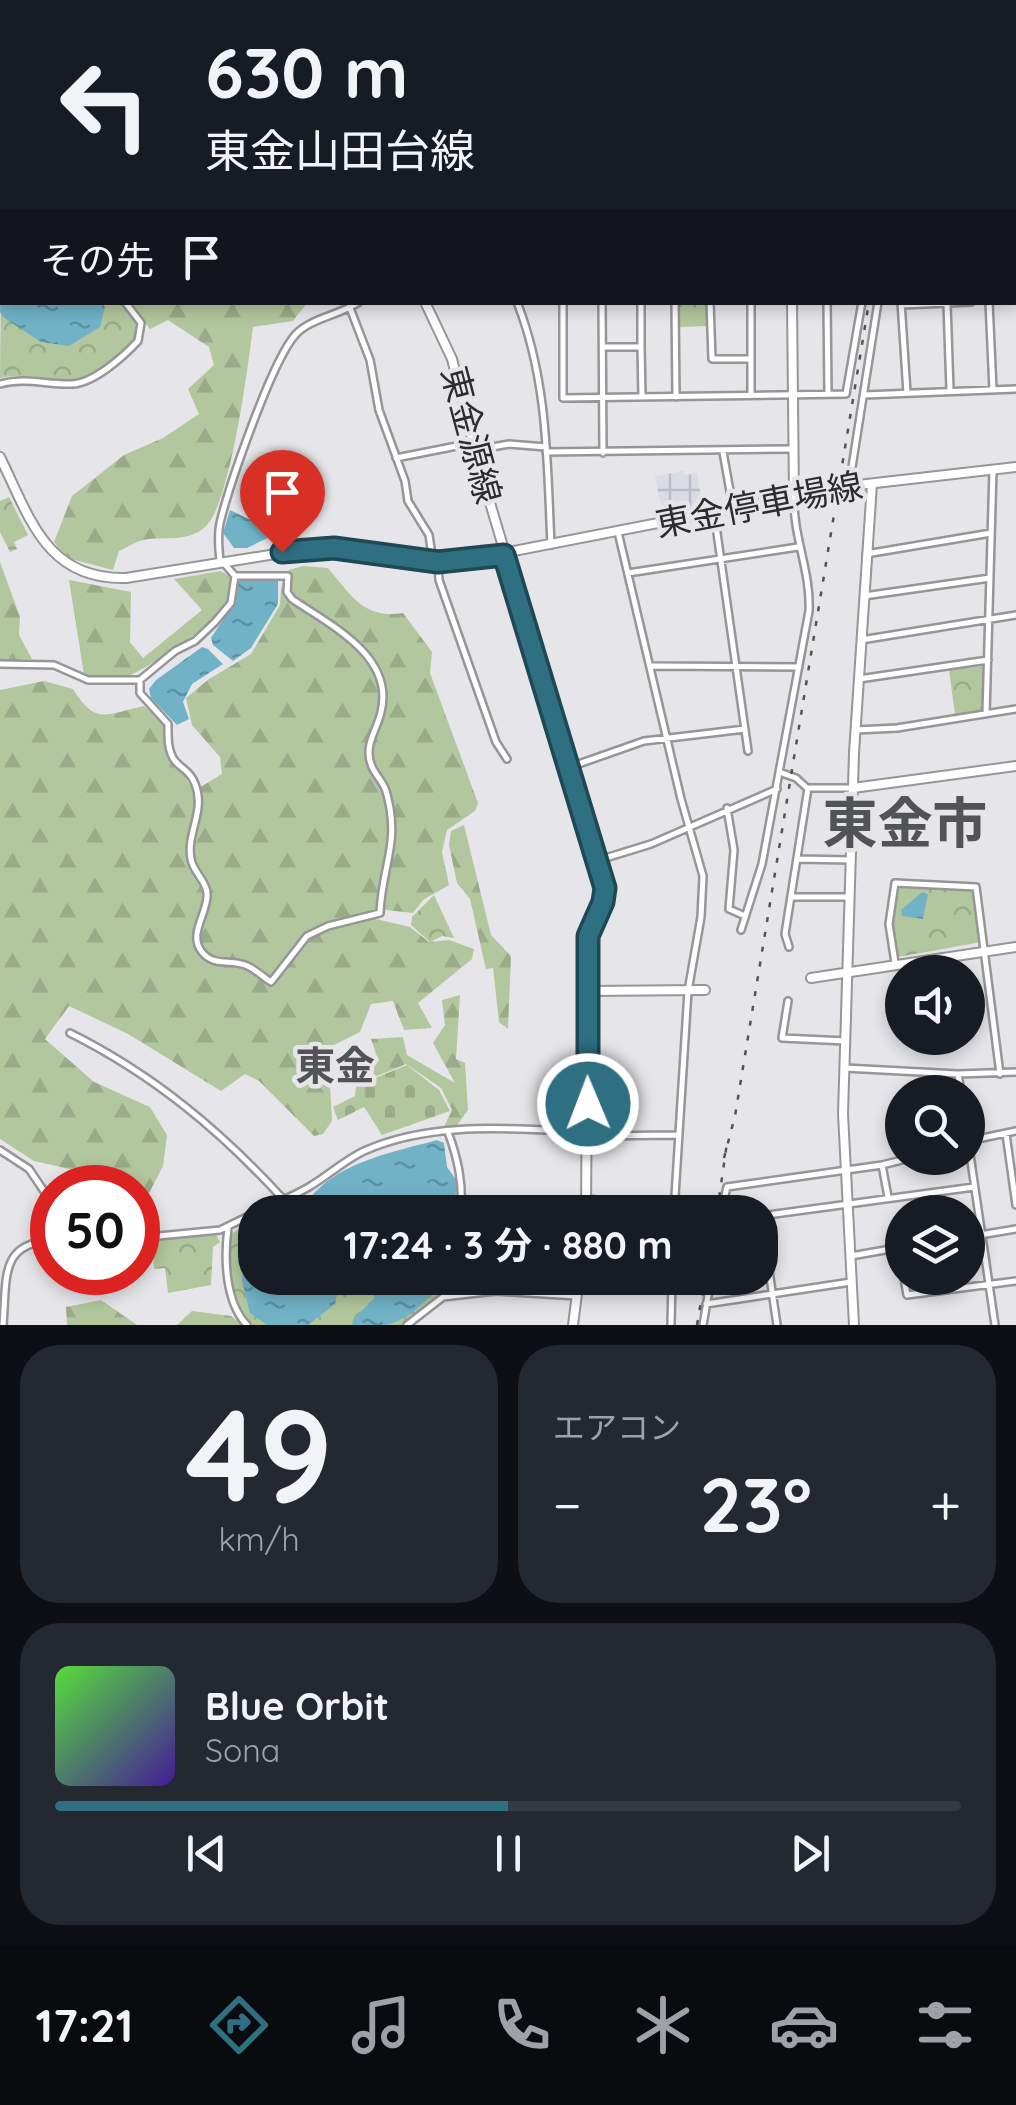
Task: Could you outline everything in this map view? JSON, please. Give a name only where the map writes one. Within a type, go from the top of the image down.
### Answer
[{"type":"main road","name":"東金源線","points":[[426,305],[452,359],[504,555],[599,860],[606,894],[588,936],[587,1195]]},
{"type":"main road","points":[[792,305],[794,497]]},
{"type":"main road","name":"東金停車場線","points":[[0,458],[39,536],[68,566],[105,579],[307,549],[334,548],[435,562],[504,555],[849,486],[1016,467]]},
{"type":"main road","points":[[854,1325],[846,1170],[847,972],[858,679],[872,484]]},
{"type":"main road","points":[[853,788],[1016,766]]},
{"type":"main road","points":[[964,955],[1016,947]]},
{"type":"main road","points":[[812,978],[885,967]]},
{"type":"main road","points":[[588,991],[706,990]]},
{"type":"main road","points":[[573,1325],[577,1296]]},
{"type":"street","points":[[0,384],[20,380],[84,382],[138,341],[141,323],[127,305]]},
{"type":"street","points":[[0,664],[54,665],[88,680],[140,680],[215,622],[231,603],[234,576],[222,562],[221,521],[246,444],[279,363],[294,336],[304,327],[354,305]]},
{"type":"street","points":[[518,305],[544,398],[551,545]]},
{"type":"street","points":[[563,305],[563,398],[846,394],[861,305]]},
{"type":"street","points":[[602,305],[603,453]]},
{"type":"street","points":[[641,305],[642,397]]},
{"type":"street","points":[[675,305],[676,397]]},
{"type":"street","points":[[710,305],[712,360],[751,359]]},
{"type":"street","points":[[751,305],[752,396]]},
{"type":"street","points":[[827,305],[828,395]]},
{"type":"street","points":[[849,486],[878,305]]},
{"type":"street","points":[[901,305],[907,393]]},
{"type":"street","points":[[947,305],[950,392]]},
{"type":"street","points":[[990,305],[993,390]]},
{"type":"street","points":[[350,308],[370,360],[378,410],[412,514],[429,535],[439,580],[496,742],[506,759]]},
{"type":"street","points":[[603,347],[640,346]]},
{"type":"street","points":[[864,395],[1016,390]]},
{"type":"street","points":[[396,458],[508,444],[603,453],[792,449]]},
{"type":"street","points":[[722,452],[733,508]]},
{"type":"street","points":[[986,714],[993,470]]},
{"type":"street","points":[[741,930],[762,864],[810,598],[794,497]]},
{"type":"street","points":[[714,512],[748,750]]},
{"type":"street","points":[[618,532],[703,876],[701,917],[688,991],[675,1195]]},
{"type":"street","points":[[866,554],[991,533]]},
{"type":"street","points":[[628,573],[800,547]]},
{"type":"street","points":[[140,680],[140,694],[168,724],[168,745],[174,760],[189,772],[196,785],[200,808],[190,846],[191,864],[204,882],[208,896],[196,940],[202,952],[215,962],[244,964],[270,982],[307,936],[328,926],[380,913],[393,828],[384,786],[370,764],[370,743],[382,711],[383,684],[373,662],[354,642],[292,599],[287,592],[288,576],[234,576]]},
{"type":"street","points":[[864,596],[990,578]]},
{"type":"street","points":[[861,640],[1016,615]]},
{"type":"street","points":[[858,679],[988,660]]},
{"type":"street","points":[[652,666],[800,667]]},
{"type":"street","points":[[856,730],[897,728],[1016,709]]},
{"type":"street","points":[[570,767],[644,742],[745,729]]},
{"type":"street","points":[[780,773],[796,778],[808,788],[853,788]]},
{"type":"street","points":[[599,860],[651,844],[777,788]]},
{"type":"street","points":[[789,947],[785,934],[808,788]]},
{"type":"street","points":[[727,808],[734,850],[729,908],[746,916]]},
{"type":"street","points":[[797,859],[851,860]]},
{"type":"street","points":[[894,955],[889,924],[895,883],[976,886],[1000,1074]]},
{"type":"street","points":[[791,896],[850,898]]},
{"type":"street","points":[[788,1001],[782,1038],[846,1041]]},
{"type":"street","points":[[70,1033],[149,1077],[211,1125],[279,1195]]},
{"type":"street","points":[[845,1068],[958,1074],[1016,1072]]},
{"type":"street","points":[[294,1195],[366,1150],[425,1134],[502,1128],[679,1135]]},
{"type":"street","points":[[985,1138],[1016,1131]]},
{"type":"street","points":[[448,1132],[462,1175],[461,1195]]},
{"type":"street","points":[[1006,1134],[1016,1205]]},
{"type":"street","points":[[0,1150],[30,1170]]},
{"type":"street","points":[[724,1195],[726,1187],[885,1164]]},
{"type":"street","points":[[882,1165],[888,1195]]},
{"type":"street","points":[[972,1175],[975,1195]]},
{"type":"street","points":[[898,1195],[974,1187]]},
{"type":"street","points":[[778,1213],[885,1197]]},
{"type":"street","points":[[160,1236],[228,1228],[238,1223]]},
{"type":"street","points":[[228,1228],[226,1247],[232,1300],[247,1325]]},
{"type":"street","points":[[985,1235],[1016,1230]]},
{"type":"street","points":[[3,1325],[4,1274],[10,1253],[21,1243],[30,1242]]},
{"type":"street","points":[[850,1256],[885,1250]]},
{"type":"street","points":[[985,1256],[995,1325]]},
{"type":"street","points":[[985,1285],[1016,1281]]},
{"type":"street","points":[[778,1293],[851,1282]]},
{"type":"street","points":[[407,1325],[442,1297],[494,1291],[577,1296]]},
{"type":"street","points":[[671,1325],[672,1295]]},
{"type":"street","points":[[703,1325],[707,1295]]},
{"type":"street","points":[[706,1304],[766,1295]]},
{"type":"street","points":[[773,1295],[777,1325]]},
{"type":"shaded area","points":[[684,471],[685,475],[697,473],[704,513],[663,520],[655,476]]},
{"type":"green space","points":[[1,305],[123,305],[137,324],[132,344],[79,380],[0,378]]},
{"type":"green space","points":[[132,305],[305,305],[293,321],[253,327],[231,461],[216,511],[207,525],[187,536],[133,544],[119,551],[113,570],[67,558],[54,542],[72,496],[124,455],[163,438],[199,414],[188,389],[214,365],[209,347],[168,320],[150,329]]},
{"type":"green space","points":[[680,305],[708,305],[708,326],[680,327]]},
{"type":"green space","points":[[9,497],[28,535],[14,542],[17,549],[10,552],[0,532],[0,501]]},
{"type":"green space","points":[[0,562],[20,617],[19,635],[32,659],[0,661]]},
{"type":"green space","points":[[303,566],[328,568],[368,609],[403,613],[432,652],[430,673],[478,803],[475,811],[447,830],[442,852],[449,885],[423,900],[413,913],[378,909],[376,919],[410,927],[429,942],[449,940],[474,949],[472,959],[418,1003],[432,1028],[404,1030],[393,1001],[371,1004],[360,1032],[328,1048],[332,1121],[323,1134],[314,1136],[259,1081],[245,1074],[221,1091],[128,1034],[69,1006],[45,1039],[94,1082],[150,1107],[167,1135],[163,1166],[160,1172],[160,1165],[52,1165],[34,1161],[0,1139],[0,690],[44,681],[73,689],[96,713],[111,714],[144,706],[164,724],[164,745],[194,791],[222,774],[220,757],[192,725],[186,698],[251,654],[280,605],[281,589],[289,570]]},
{"type":"green space","points":[[221,571],[230,577],[228,601],[194,635],[127,677],[107,681],[84,675],[69,580],[131,592],[130,642],[143,658],[202,610],[174,579]]},
{"type":"green space","points":[[985,666],[983,711],[955,715],[949,670]]},
{"type":"green space","points":[[464,825],[491,935],[511,956],[508,1029],[499,1022],[493,968],[486,969],[470,899],[457,883],[449,845],[451,831]]},
{"type":"green space","points":[[897,886],[974,890],[982,942],[898,955],[892,923]]},
{"type":"green space","points":[[434,895],[454,938],[442,936],[430,942],[411,925],[412,917]]},
{"type":"green space","points":[[460,995],[456,1059],[465,1063],[468,1110],[455,1128],[443,1129],[452,1110],[441,1088],[406,1064],[353,1086],[351,1073],[378,1060],[371,1039],[403,1037],[407,1055],[455,1083],[433,1043],[445,1025],[442,1000]]},
{"type":"green space","points":[[407,1065],[439,1090],[450,1111],[382,1135],[364,1107],[338,1120],[333,1107],[355,1096],[356,1086]]},
{"type":"green space","points":[[238,1230],[238,1295],[438,1295],[404,1325],[252,1325],[241,1308],[229,1266],[229,1241]]},
{"type":"green space","points":[[216,1235],[220,1242],[213,1247],[211,1285],[168,1293],[165,1268],[160,1268],[160,1240]]},
{"type":"green space","points":[[101,1300],[137,1325],[67,1325],[66,1307]]},
{"type":"green space","points":[[192,1311],[231,1316],[243,1325],[177,1325]]},
{"type":"water","points":[[0,305],[105,307],[100,327],[69,346],[41,342],[0,312]]},
{"type":"water","points":[[230,510],[278,533],[247,548],[234,548],[223,533]]},
{"type":"water","points":[[278,578],[278,604],[251,648],[233,661],[213,645],[211,638],[234,603],[237,579]]},
{"type":"water","points":[[202,647],[223,664],[192,684],[183,702],[189,719],[177,725],[151,698],[149,689]]},
{"type":"water","points":[[922,892],[928,894],[923,919],[902,916],[901,910]]},
{"type":"water","points":[[437,1140],[444,1143],[447,1167],[457,1181],[456,1195],[313,1195],[342,1172],[380,1156]]},
{"type":"water","points":[[246,1295],[337,1295],[335,1304],[308,1325],[267,1325],[250,1313]]},
{"type":"water","points":[[431,1295],[411,1313],[386,1325],[352,1325],[374,1298]]},
{"type":"railway","points":[[724,1158],[735,1116],[869,305]]},
{"type":"railway","points":[[719,1195],[727,1143]]},
{"type":"railway","points":[[697,1325],[702,1295]]},
{"type":"district","name":"東金市","points":[[905,824]]},
{"type":"district","name":"東金","points":[[335,1066]]},
{"type":"route","points":[[282,552],[334,548],[438,562],[504,555],[598,856],[606,894],[588,936],[588,1104]]}]
